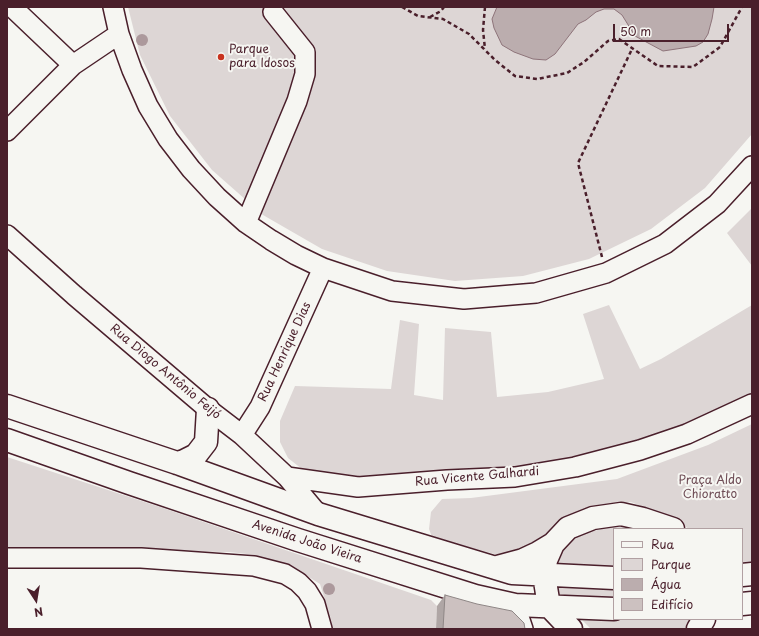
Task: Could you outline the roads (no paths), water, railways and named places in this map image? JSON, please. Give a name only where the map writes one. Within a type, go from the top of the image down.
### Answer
[{"type":"main road","points":[[7,406],[318,514],[512,574],[613,578]]},
{"type":"main road","points":[[177,464],[196,455],[206,442],[208,409]]},
{"type":"main road","name":"Avenida João Vieira","points":[[7,440],[144,488],[362,561],[475,596],[515,605],[613,609]]},
{"type":"main road","points":[[492,568],[523,560],[538,553],[553,544],[568,528],[593,518],[621,514],[643,519],[670,528]]},
{"type":"main road","points":[[553,544],[546,560],[544,575],[549,606],[571,629]]},
{"type":"main road","points":[[698,629],[703,620]]},
{"type":"street","points":[[12,7],[73,65]]},
{"type":"street","points":[[113,7],[119,34],[132,70],[148,106],[168,138],[191,169],[217,197],[246,223],[296,255],[323,268],[392,291],[464,299],[536,293],[606,273],[664,244],[717,204],[752,166]]},
{"type":"street","points":[[246,223],[297,101],[305,74],[304,52],[272,12]]},
{"type":"street","points":[[7,131],[73,65],[119,34]]},
{"type":"street","name":"Rua Diogo Antônio Feijó","points":[[7,235],[74,295],[208,409],[242,435],[287,477],[318,514]]},
{"type":"street","name":"Rua Henrique Dias","points":[[242,435],[260,407],[323,268]]},
{"type":"street","name":"Rua Vicente Galhardi","points":[[287,477],[358,487],[515,476],[574,468],[640,450],[687,434],[752,404]]},
{"type":"street","points":[[7,558],[141,558],[254,566],[285,574],[298,582],[307,591],[315,604],[322,629]]},
{"type":"street","points":[[515,605],[523,629]]},
{"type":"water","points":[[497,7],[714,7],[708,34],[703,42],[696,46],[663,51],[635,36],[622,15],[614,9],[604,9],[596,12],[578,24],[555,54],[546,60],[533,59],[514,52],[502,45],[494,28],[492,19]]},
{"type":"place","name":"Parque para Idosos","points":[[221,57]]},
{"type":"park label","name":"Praça Aldo Chioratto","points":[[710,488]]}]
